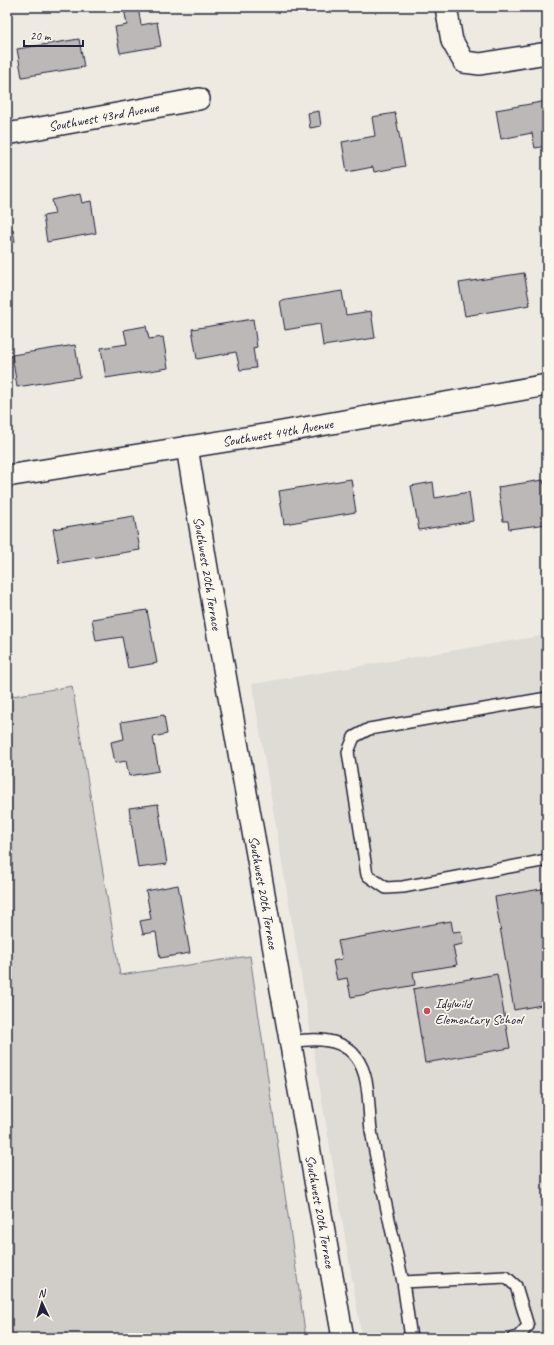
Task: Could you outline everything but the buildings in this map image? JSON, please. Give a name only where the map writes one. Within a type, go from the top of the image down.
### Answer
[{"type":"street","points":[[446,7],[452,41],[464,62],[480,64],[547,53]]},
{"type":"street","name":"Southwest 43rd Avenue","points":[[7,134],[199,99]]},
{"type":"street","name":"Southwest 44th Avenue","points":[[7,476],[187,447],[547,385]]},
{"type":"street","name":"Southwest 20th Terrace","points":[[187,447],[218,635],[292,1042],[343,1338]]},
{"type":"lane","points":[[547,698],[369,730],[354,737],[348,752],[367,875],[386,888],[403,887],[547,860]]},
{"type":"lane","points":[[292,1042],[306,1039],[336,1041],[355,1056],[365,1072],[371,1134],[403,1282],[411,1338]]},
{"type":"lane","points":[[403,1282],[506,1277],[516,1286],[528,1326],[518,1337],[513,1338]]},
{"type":"shaded area","name":"Idylwild Elementary School","points":[[547,635],[547,1338],[362,1338],[252,684]]},
{"type":"shaded area","points":[[72,686],[120,975],[250,956],[306,1338],[7,1338],[7,697]]},
{"type":"place","name":"Idylwild Elementary School","points":[[427,1011]]}]
